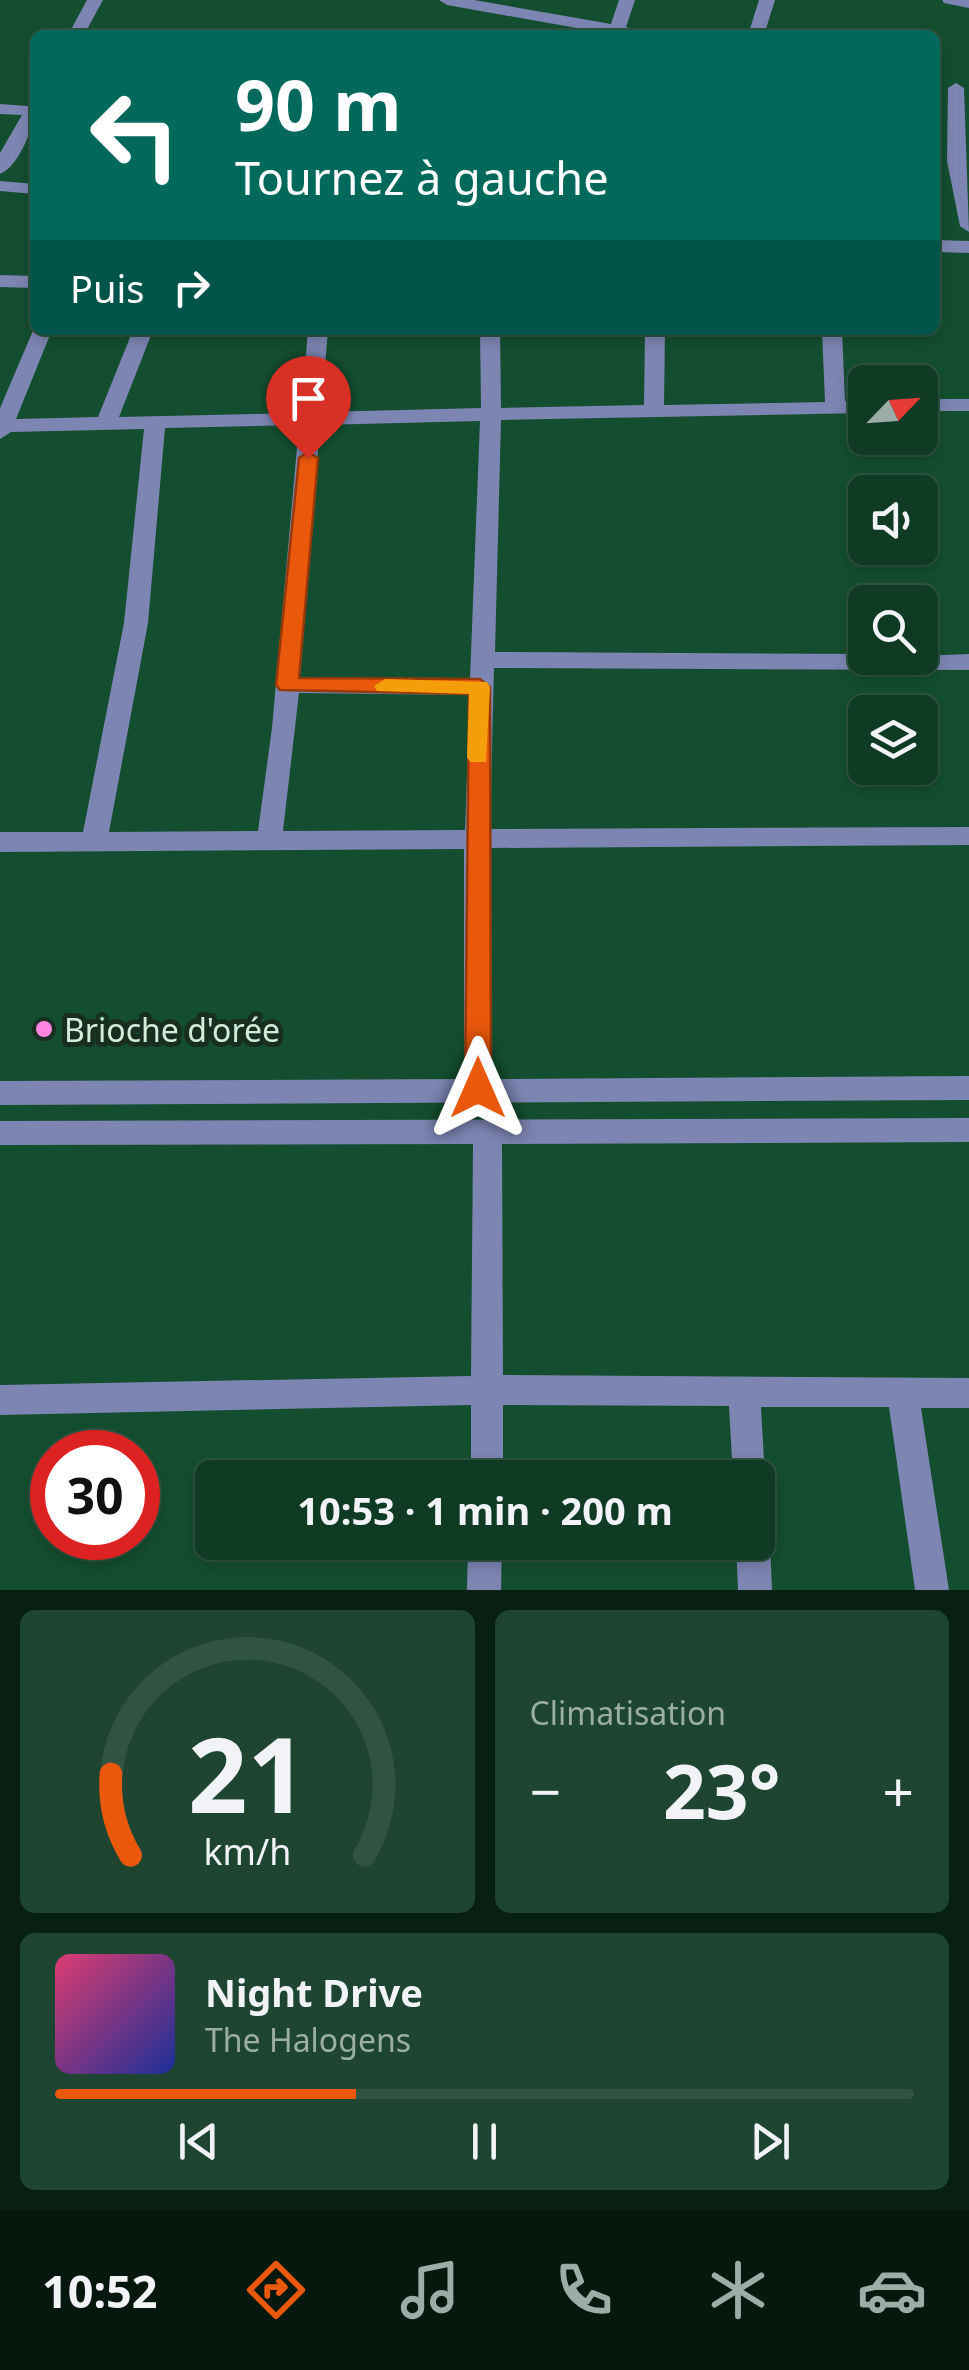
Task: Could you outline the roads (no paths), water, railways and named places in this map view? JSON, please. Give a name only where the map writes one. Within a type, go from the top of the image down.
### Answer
[{"type":"street","points":[[79,30],[96,0]]},
{"type":"street","points":[[447,0],[617,30],[627,0]]},
{"type":"street","points":[[758,30],[767,0]]},
{"type":"street","points":[[950,0],[969,3]]},
{"type":"street","points":[[962,89],[956,162],[969,226]]},
{"type":"street","points":[[0,109],[30,109]]},
{"type":"street","points":[[0,168],[30,116]]},
{"type":"street","points":[[940,160],[956,162]]},
{"type":"street","points":[[0,186],[30,189]]},
{"type":"street","points":[[940,246],[969,247]]},
{"type":"street","points":[[0,280],[30,282]]},
{"type":"street","points":[[40,335],[1,428],[492,412],[848,407]]},
{"type":"street","points":[[106,424],[141,335]]},
{"type":"street","points":[[269,843],[318,335]]},
{"type":"street","points":[[478,1088],[477,842],[480,660],[492,412],[490,335]]},
{"type":"street","points":[[654,412],[655,335]]},
{"type":"street","points":[[832,335],[835,407]]},
{"type":"street","points":[[938,405],[969,404]]},
{"type":"street","points":[[94,843],[136,623],[155,425]]},
{"type":"street","points":[[480,660],[969,662]]},
{"type":"street","points":[[287,685],[480,687]]},
{"type":"street","points":[[0,842],[969,836]]},
{"type":"street","points":[[0,1093],[969,1088]]},
{"type":"street","points":[[0,1133],[969,1130]]},
{"type":"street","points":[[487,1460],[488,1134]]},
{"type":"street","points":[[0,1400],[489,1390],[969,1393]]},
{"type":"street","points":[[744,1392],[748,1460]]},
{"type":"street","points":[[902,1392],[932,1590]]},
{"type":"street","points":[[484,1590],[485,1560]]},
{"type":"street","points":[[754,1560],[755,1590]]},
{"type":"place","name":"Brioche d'orée","points":[[44,1029]]}]
